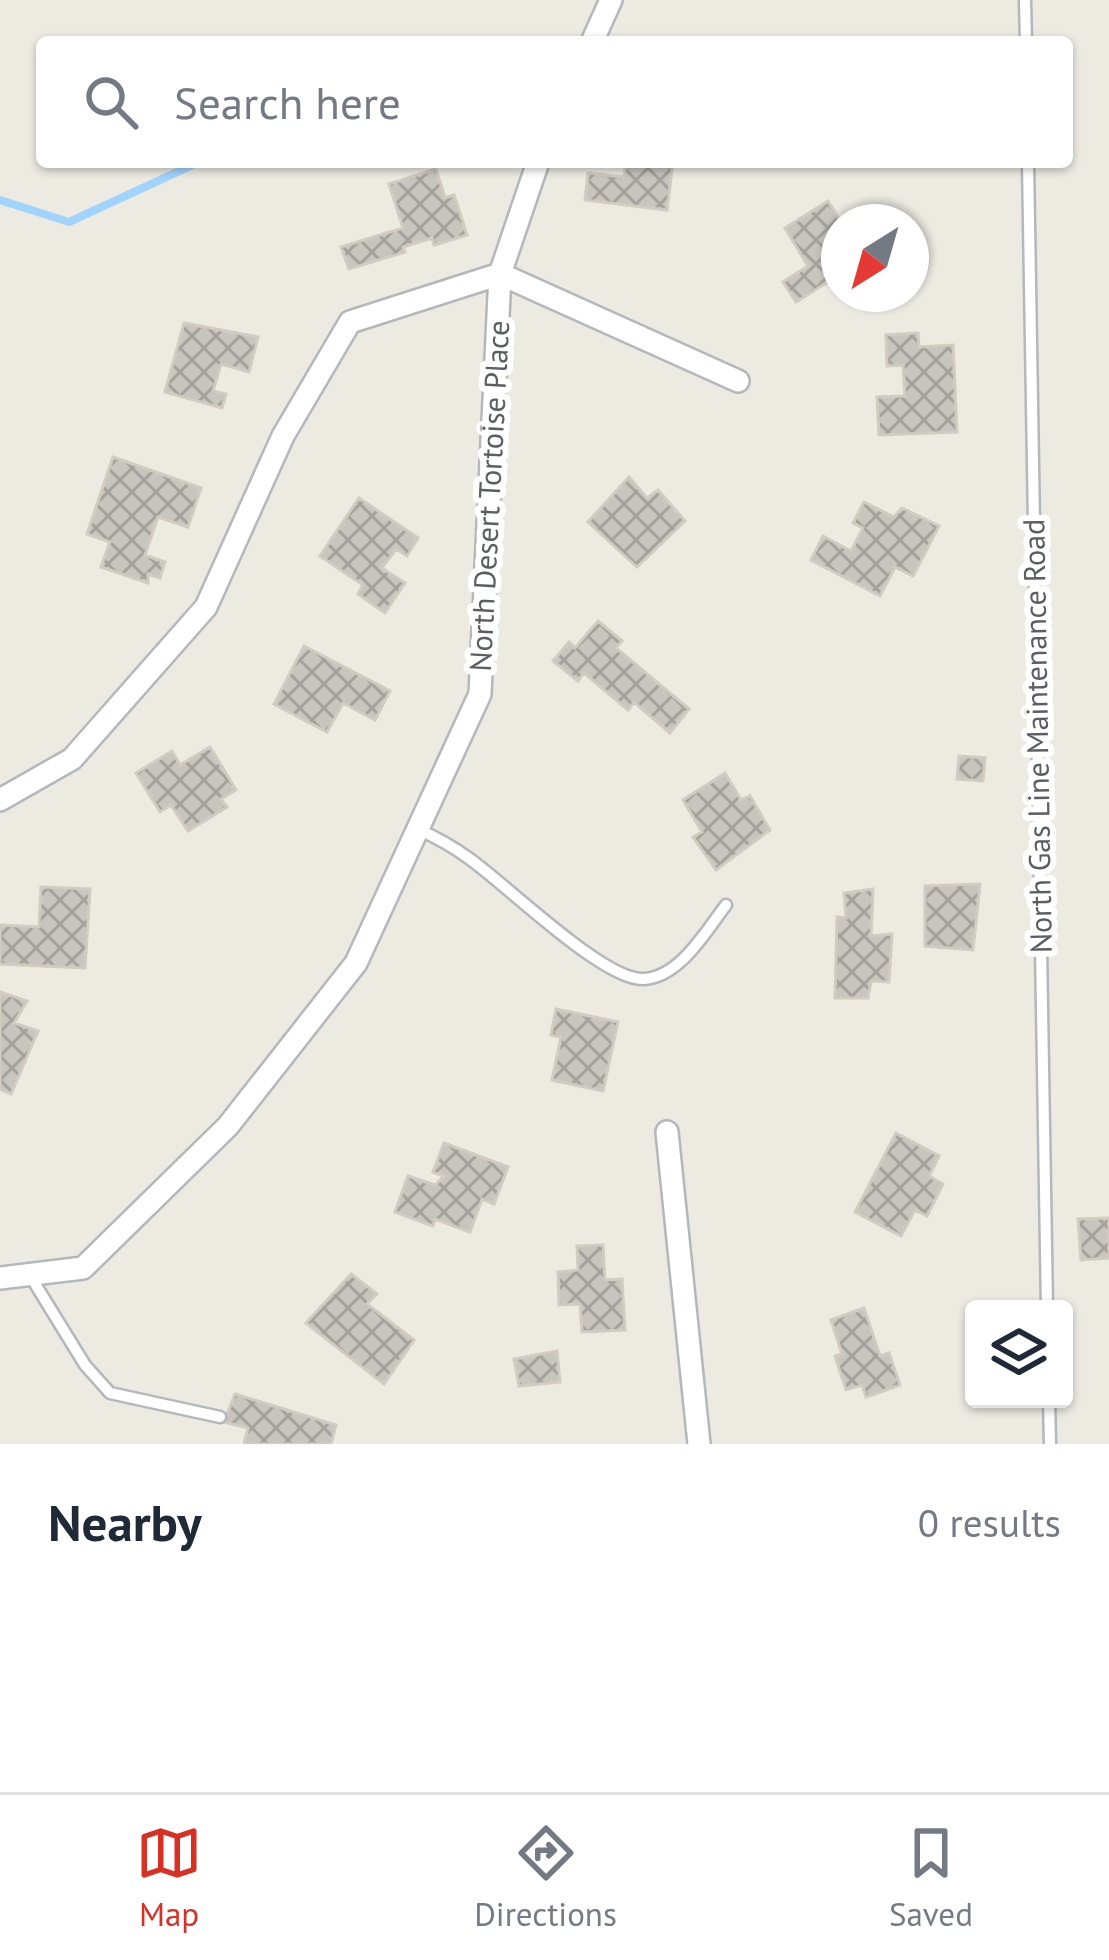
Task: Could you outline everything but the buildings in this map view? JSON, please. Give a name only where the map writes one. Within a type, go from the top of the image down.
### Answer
[{"type":"street","points":[[595,36],[611,0]]},
{"type":"street","name":"North Desert Tortoise Place","points":[[0,1278],[83,1268],[232,1122],[356,963],[480,694],[500,274],[536,168]]},
{"type":"street","points":[[0,800],[72,759],[206,607],[283,436],[350,322],[500,274],[738,381]]},
{"type":"street","points":[[667,1132],[699,1444]]},
{"type":"lane","points":[[1025,0],[1026,36]]},
{"type":"lane","name":"North Gas Line Maintenance Road","points":[[1028,168],[1047,1300]]},
{"type":"lane","points":[[418,829],[467,856],[593,957],[626,976],[643,979],[673,968],[726,905]]},
{"type":"lane","points":[[29,1274],[85,1366],[110,1393],[220,1417]]},
{"type":"lane","points":[[1049,1408],[1050,1444]]},
{"type":"waterway","points":[[0,200],[69,222],[186,168]]}]
